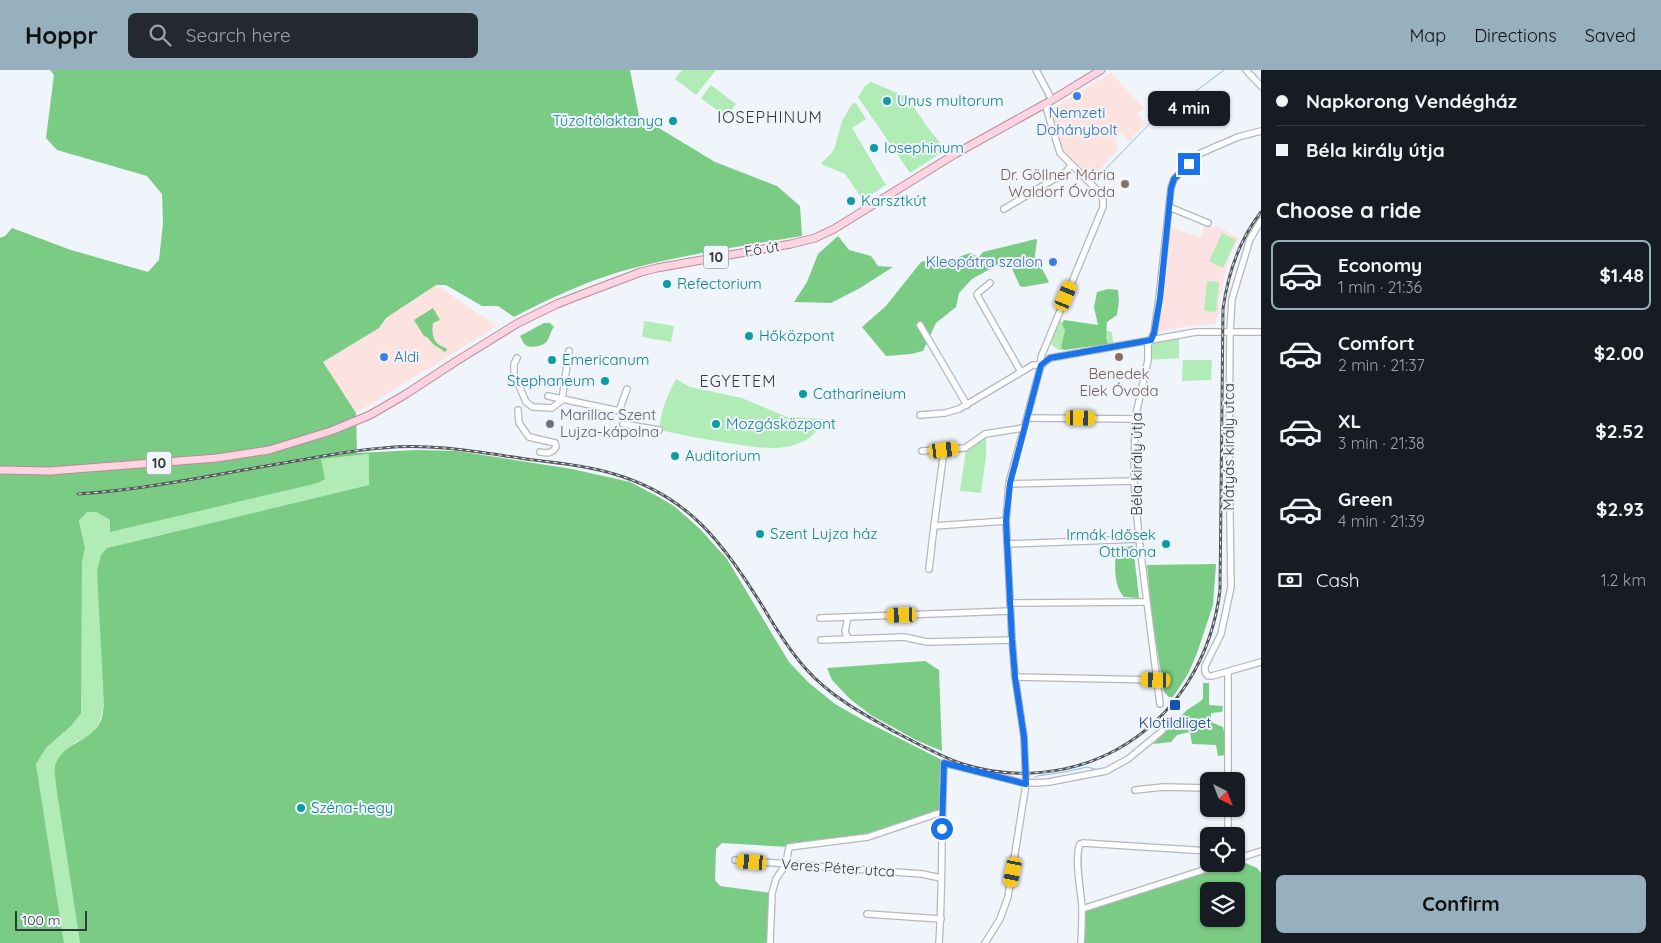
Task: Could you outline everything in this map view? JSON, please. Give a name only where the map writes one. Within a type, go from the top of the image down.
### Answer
[{"type":"main road","name":"Fő út","points":[[0,470],[50,470],[226,457],[269,450],[358,421],[384,407],[518,323],[572,298],[641,272],[657,268],[815,238],[851,219],[955,154],[1052,100],[1101,70]]},
{"type":"street","points":[[1036,70],[1052,100]]},
{"type":"street","points":[[1246,70],[1261,86]]},
{"type":"street","points":[[985,943],[1000,919],[1008,897],[1026,784],[1024,737],[1015,677],[1010,611],[1006,521],[1009,484],[1045,345],[1103,207],[1100,193],[1060,153],[1045,104]]},
{"type":"street","name":"Béla király útja","points":[[1160,704],[1139,539],[1134,481],[1135,419],[1148,360],[1148,345],[1154,333],[1160,298],[1172,183],[1197,155],[1238,137],[1261,131]]},
{"type":"street","points":[[1004,209],[1066,172],[1071,165]]},
{"type":"street","points":[[1170,207],[1208,223]]},
{"type":"street","name":"Mátyás király utca","points":[[1228,672],[1212,676],[1205,673],[1206,666],[1221,634],[1231,586],[1229,482],[1232,299],[1242,260],[1250,239],[1261,221]]},
{"type":"street","points":[[990,283],[977,295],[1021,372]]},
{"type":"street","points":[[920,324],[967,405]]},
{"type":"street","points":[[920,415],[944,413],[967,405],[1033,364],[1041,365],[1050,358],[1196,332],[1261,332]]},
{"type":"street","points":[[1045,345],[1050,358]]},
{"type":"street","points":[[517,358],[514,364],[514,374],[529,405],[552,408],[562,400],[570,352]]},
{"type":"street","points":[[548,396],[618,410],[627,389]]},
{"type":"street","points":[[518,410],[519,423],[529,437],[555,443],[556,447],[552,452],[540,452]]},
{"type":"street","points":[[1026,418],[1135,419]]},
{"type":"street","points":[[623,424],[659,430]]},
{"type":"street","points":[[922,452],[965,448],[985,434],[1023,428]]},
{"type":"street","points":[[928,569],[944,450]]},
{"type":"street","points":[[1009,484],[1134,481]]},
{"type":"street","points":[[934,526],[1006,521]]},
{"type":"street","points":[[1007,544],[1139,539]]},
{"type":"street","points":[[1010,603],[1146,602]]},
{"type":"street","points":[[820,618],[1010,611]]},
{"type":"street","points":[[848,617],[845,631],[848,639]]},
{"type":"street","points":[[821,640],[904,637],[927,642],[1012,640]]},
{"type":"street","points":[[1228,772],[1228,672],[1261,662]]},
{"type":"street","points":[[1015,677],[1156,680]]},
{"type":"street","points":[[939,943],[944,763],[1026,784],[1049,782],[1106,771],[1128,759],[1162,731]]},
{"type":"street","points":[[1135,790],[1163,787],[1200,788]]},
{"type":"street","points":[[770,943],[772,893],[776,879],[786,864],[789,847],[868,837],[942,812]]},
{"type":"street","points":[[1082,943],[1082,909],[1078,865],[1078,847],[1080,844],[1200,850]]},
{"type":"street","points":[[1245,856],[1261,851]]},
{"type":"street","name":"Veres Péter utca","points":[[735,860],[922,874],[942,878]]},
{"type":"street","points":[[1082,909],[1200,871]]},
{"type":"street","points":[[866,914],[941,919]]},
{"type":"shaded area","points":[[1111,73],[1144,108],[1137,114],[1146,123],[1129,141],[1122,133],[1114,140],[1119,148],[1092,178],[1070,160],[1062,147],[1052,114],[1054,107]]},
{"type":"shaded area","points":[[1205,224],[1213,228],[1215,225],[1239,238],[1226,268],[1216,324],[1187,326],[1157,333],[1161,306],[1163,305],[1161,301],[1170,227],[1201,237]]},
{"type":"shaded area","points":[[436,285],[497,326],[356,413],[323,362],[379,328],[386,318]]},
{"type":"green space","points":[[50,70],[630,70],[639,116],[715,162],[777,186],[800,206],[802,236],[734,247],[622,271],[567,291],[514,317],[498,306],[482,306],[446,285],[436,285],[386,318],[379,328],[323,362],[356,413],[357,453],[417,450],[457,451],[572,469],[630,482],[674,506],[700,529],[727,559],[789,662],[808,682],[835,704],[940,759],[944,763],[942,812],[868,837],[789,847],[722,843],[716,849],[715,880],[720,886],[772,893],[770,943],[80,943],[56,786],[55,766],[64,752],[85,738],[97,727],[102,717],[104,705],[97,571],[101,555],[107,548],[369,485],[369,454],[321,459],[325,479],[318,483],[110,532],[110,520],[96,512],[87,512],[79,521],[85,548],[82,562],[81,713],[71,726],[46,748],[36,764],[64,943],[0,943],[0,238],[5,236],[12,228],[71,250],[148,272],[159,260],[163,224],[162,194],[147,176],[57,150],[46,138],[54,75]]},
{"type":"green space","points":[[682,70],[716,70],[696,95],[675,79]]},
{"type":"green space","points":[[871,82],[907,97],[943,147],[941,153],[910,173],[858,97],[865,86]]},
{"type":"green space","points":[[711,85],[736,104],[726,117],[701,98]]},
{"type":"green space","points":[[856,103],[866,119],[852,128],[886,185],[863,200],[845,174],[821,164],[834,150],[842,121],[852,104]]},
{"type":"green space","points":[[1222,233],[1236,240],[1223,268],[1209,261]]},
{"type":"green space","points":[[838,236],[849,250],[871,256],[878,266],[893,267],[860,288],[831,303],[794,302],[807,282],[818,254]]},
{"type":"green space","points":[[1036,239],[1035,256],[1049,282],[1020,286],[1008,260],[1006,260],[972,279],[959,293],[956,307],[936,323],[923,351],[886,356],[862,327],[886,306],[921,262],[940,258],[948,261],[970,253],[979,257],[983,252]]},
{"type":"green space","points":[[1207,281],[1219,282],[1216,312],[1204,311]]},
{"type":"green space","points":[[1108,289],[1118,290],[1119,301],[1117,315],[1107,322],[1106,338],[1108,344],[1064,350],[1061,348],[1065,330],[1062,324],[1064,320],[1098,325],[1094,307],[1097,292]]},
{"type":"green space","points":[[433,308],[440,320],[433,323],[432,332],[436,342],[446,348],[445,352],[424,336],[414,320]]},
{"type":"green space","points":[[644,321],[674,326],[671,342],[642,337]]},
{"type":"green space","points":[[1058,321],[1112,332],[1113,343],[1059,350],[1052,345],[1050,340]]},
{"type":"green space","points":[[544,323],[550,323],[554,327],[547,341],[538,346],[529,347],[526,345],[520,336]]},
{"type":"green space","points":[[1179,339],[1179,358],[1148,360],[1149,348],[1152,343]]},
{"type":"green space","points":[[1183,360],[1212,360],[1211,380],[1182,381]]},
{"type":"green space","points":[[676,379],[690,387],[742,398],[787,417],[824,419],[816,431],[806,440],[782,448],[754,447],[659,430],[665,403]]},
{"type":"green space","points":[[986,436],[986,456],[981,493],[960,491],[966,449]]},
{"type":"green space","points":[[369,454],[369,485],[107,548],[104,705],[101,719],[92,733],[74,743],[56,786],[80,943],[64,943],[36,764],[46,748],[71,726],[82,562],[85,548],[79,522],[87,512],[96,512],[110,520],[110,532],[325,479],[320,459]]},
{"type":"green space","points":[[1133,546],[1139,598],[1124,597],[1116,581],[1116,550]]},
{"type":"green space","points":[[1216,564],[1213,605],[1197,653],[1188,674],[1173,697],[1169,697],[1164,692],[1152,617],[1147,565]]},
{"type":"green space","points":[[925,661],[939,670],[942,751],[916,740],[871,715],[850,699],[832,680],[827,668]]},
{"type":"green space","points":[[1203,683],[1209,683],[1209,705],[1223,706],[1222,712],[1211,713],[1211,722],[1223,727],[1224,755],[1218,756],[1216,745],[1192,744],[1190,732],[1177,735],[1171,742],[1153,744],[1187,710],[1201,701],[1203,698]]},
{"type":"green space","points":[[1245,863],[1257,868],[1261,873],[1261,943],[1081,943],[1082,909],[1200,871],[1245,872]]},
{"type":"waterway","points":[[1096,179],[1153,120],[1224,70]]},
{"type":"waterway","points":[[1034,778],[1087,767],[1095,769]]},
{"type":"railway","points":[[78,494],[162,484],[352,451],[401,447],[437,447],[472,451],[592,468],[614,474],[641,483],[664,495],[702,525],[734,563],[800,662],[826,688],[848,704],[895,732],[963,764],[1002,772],[1021,773],[1061,770],[1080,765],[1116,750],[1156,720],[1173,703],[1188,683],[1209,639],[1216,615],[1220,590],[1223,309],[1231,270],[1246,234],[1261,212]]},
{"type":"place","name":"Nemzeti Dohánybolt","points":[[1077,96]]},
{"type":"place","name":"Unus multorum","points":[[887,101]]},
{"type":"place","name":"Tűzoltólaktanya","points":[[673,121]]},
{"type":"place","name":"Iosephinum","points":[[874,148]]},
{"type":"place","name":"Dr. Göllner Mária Waldorf Óvoda","points":[[1125,184]]},
{"type":"place","name":"Karsztkút","points":[[851,201]]},
{"type":"place","name":"Kleopátra szalon","points":[[1053,262]]},
{"type":"place","name":"Refectorium","points":[[667,284]]},
{"type":"place","name":"Hőközpont","points":[[749,336]]},
{"type":"place","name":"Aldi","points":[[384,357]]},
{"type":"place","name":"Benedek Elek Óvoda","points":[[1119,357]]},
{"type":"place","name":"Emericanum","points":[[552,360]]},
{"type":"place","name":"Stephaneum","points":[[605,381]]},
{"type":"place","name":"Catharineium","points":[[803,394]]},
{"type":"place","name":"Marillac Szent Lujza-kápolna","points":[[550,424]]},
{"type":"place","name":"Mozgásközpont","points":[[716,424]]},
{"type":"place","name":"Auditorium","points":[[675,456]]},
{"type":"place","name":"Szent Lujza ház","points":[[760,534]]},
{"type":"place","name":"Irmák Idősek Otthona","points":[[1166,544]]},
{"type":"place","name":"Klotildliget","points":[[1175,705]]},
{"type":"place","name":"Széna-hegy","points":[[301,808]]},
{"type":"district","name":"IOSEPHINUM","points":[[770,117]]},
{"type":"district","name":"EGYETEM","points":[[738,381]]},
{"type":"route","points":[[942,829],[944,763],[1026,784],[1024,737],[1015,677],[1012,640],[1006,521],[1010,483],[1041,365],[1050,358],[1151,340],[1160,298],[1172,183],[1189,164]]}]
